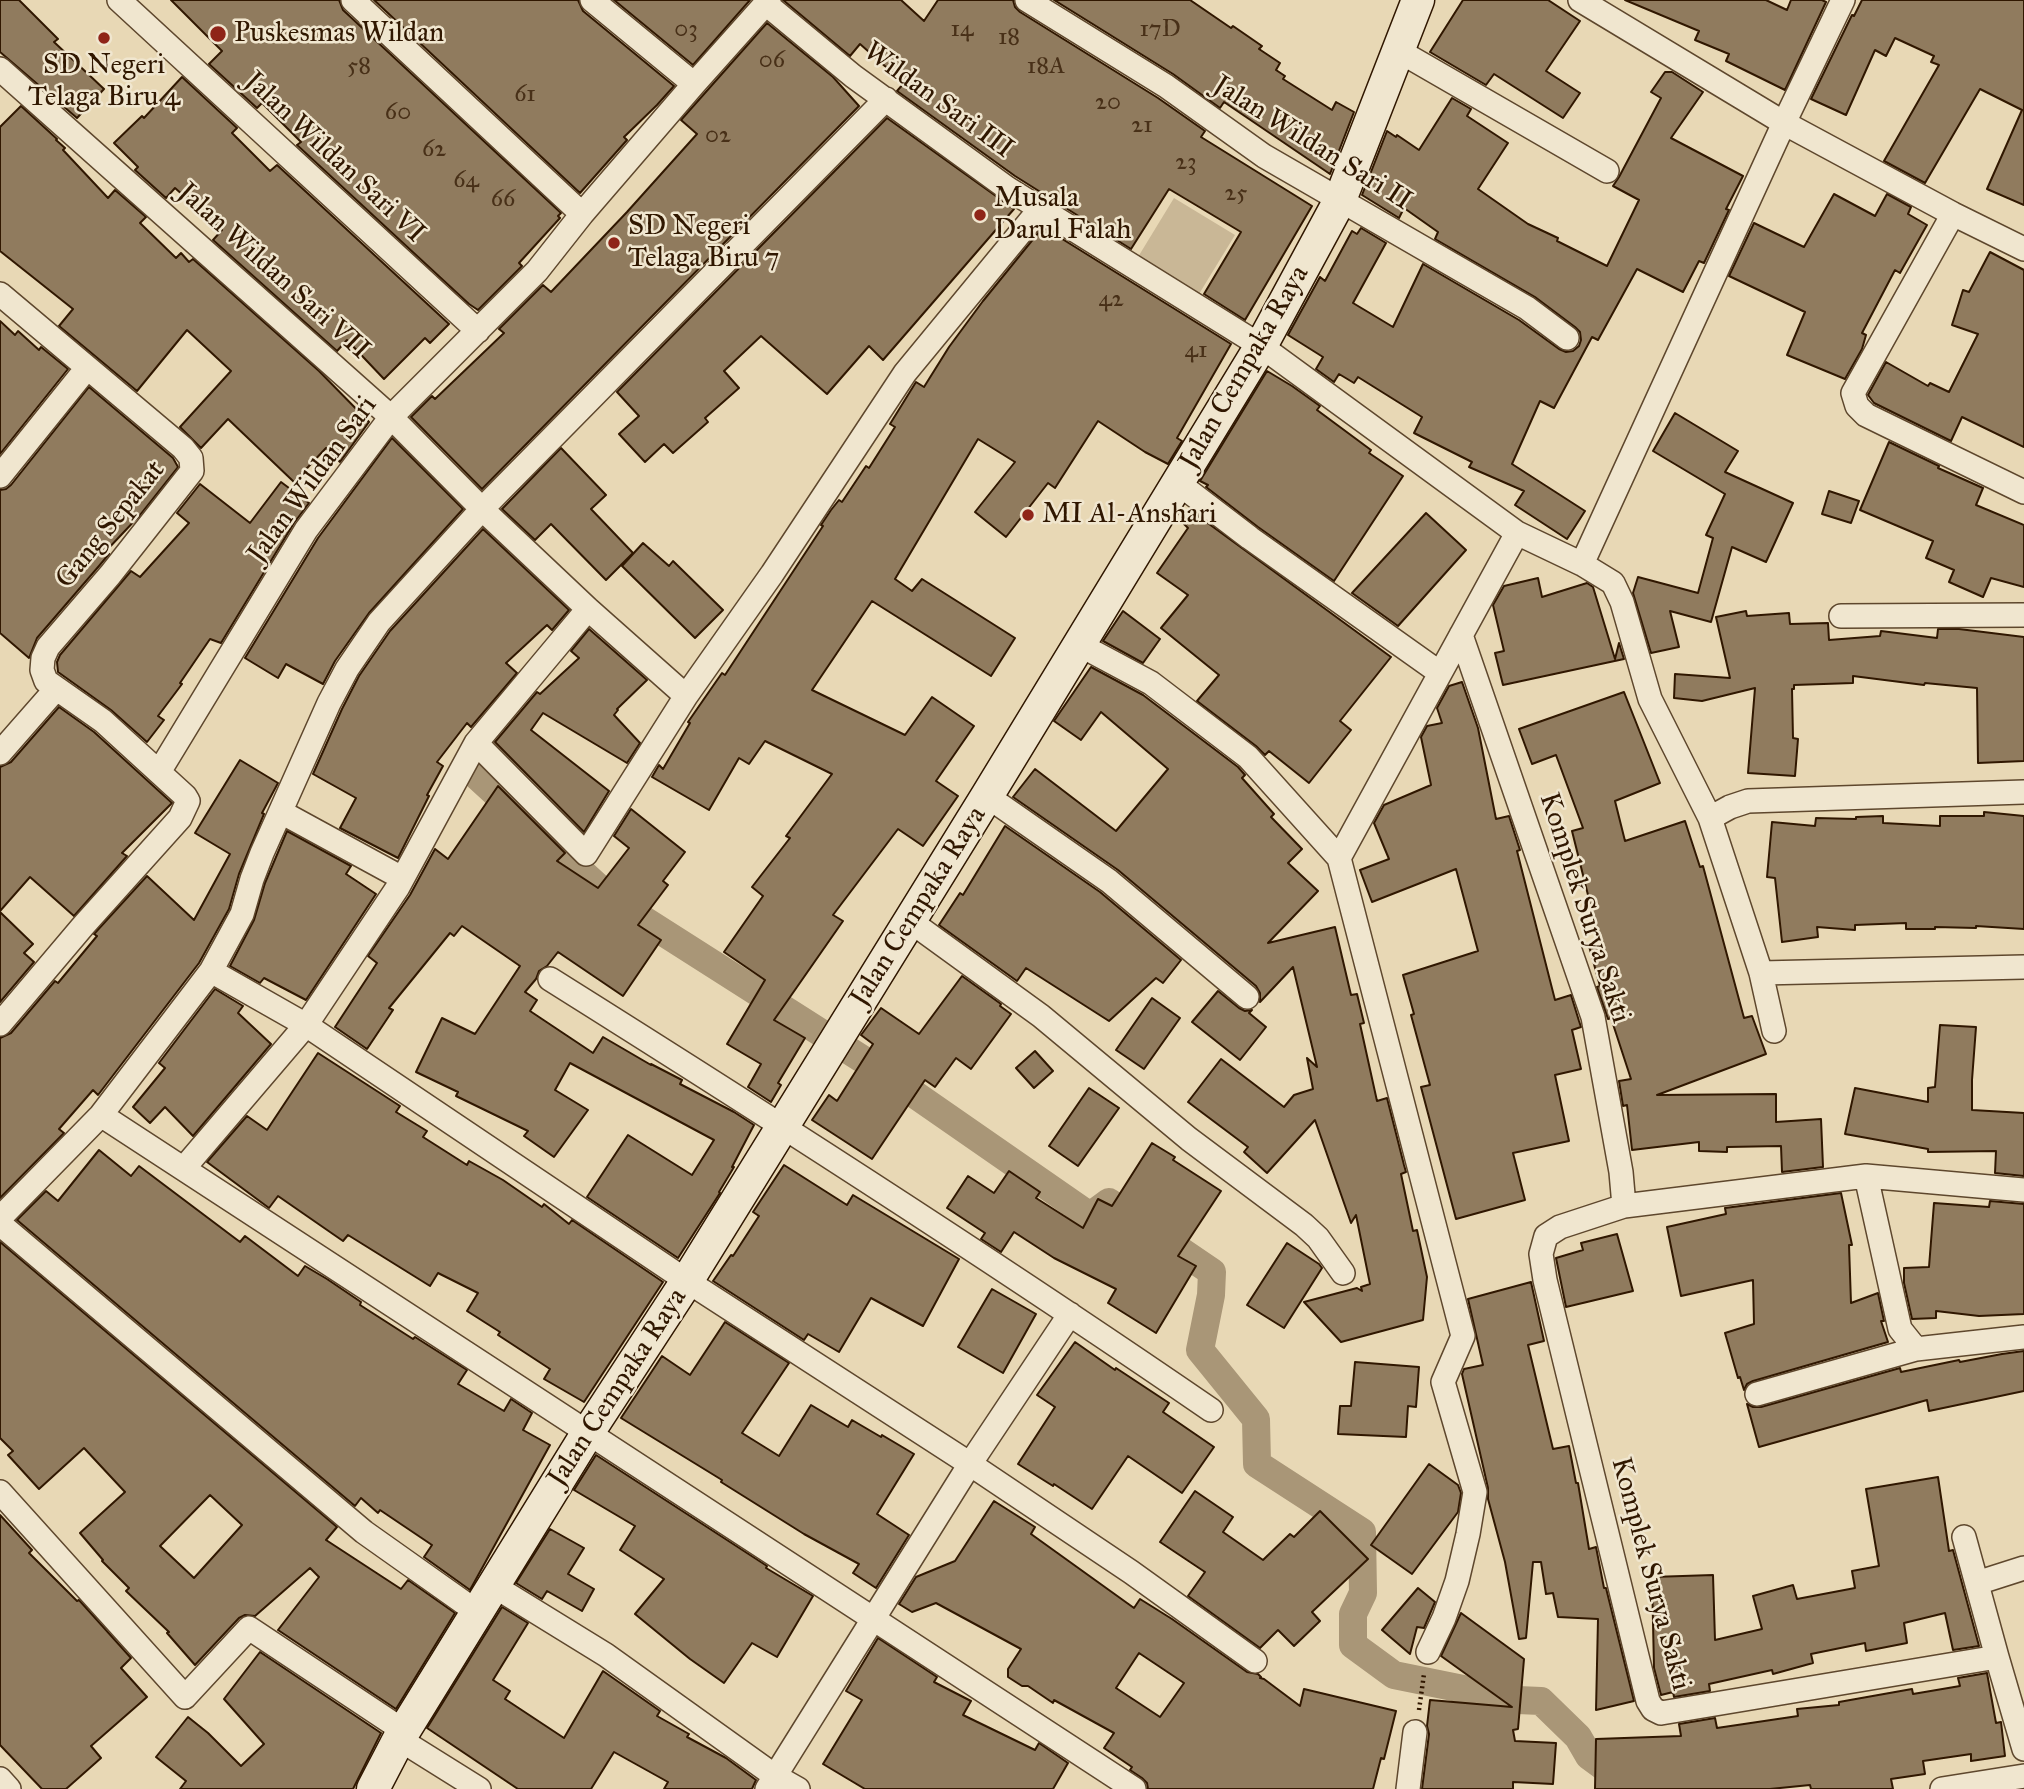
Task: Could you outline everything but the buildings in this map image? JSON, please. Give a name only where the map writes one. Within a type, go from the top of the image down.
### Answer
[{"type":"street","name":"Jalan Wildan Sari VI","points":[[119,0],[478,331]]},
{"type":"street","points":[[353,0],[582,214]]},
{"type":"street","points":[[592,0],[694,84]]},
{"type":"street","name":"Jalan Wildan Sari II","points":[[1027,0],[1166,86],[1264,156],[1527,307],[1567,338]]},
{"type":"street","name":"Jalan Cempaka Raya","points":[[373,1789],[401,1735],[910,921],[1261,346],[1340,200],[1418,0]]},
{"type":"street","points":[[1580,0],[1784,123],[2024,249]]},
{"type":"street","points":[[1582,564],[1843,0]]},
{"type":"street","name":"Jalan Wildan Sari","points":[[159,772],[306,530],[391,417],[537,271],[582,214],[768,2]]},
{"type":"street","name":"Wildan Sari III","points":[[768,2],[853,76],[1007,188],[1261,346],[1517,533],[1582,564],[1613,583],[1622,602],[1650,699],[1710,818],[1761,973],[1774,1031]]},
{"type":"street","points":[[1399,51],[1607,171]]},
{"type":"street","name":"Jalan Wildan Sari VII","points":[[0,69],[391,417],[482,509],[686,696]]},
{"type":"street","points":[[0,1218],[100,1115],[211,971],[242,914],[252,879],[329,703],[346,669],[379,622],[482,509],[886,99]]},
{"type":"street","points":[[476,743],[586,854],[686,696],[772,573],[905,373],[1040,209]]},
{"type":"street","points":[[1954,214],[1853,393],[1857,405],[1866,415],[2024,492]]},
{"type":"street","name":"Gang Sepakat","points":[[0,294],[183,448],[191,458],[192,471],[110,575],[48,647],[42,670],[47,681],[56,689]]},
{"type":"street","points":[[0,475],[87,368]]},
{"type":"street","points":[[1178,483],[1250,538],[1440,673]]},
{"type":"street","points":[[1339,858],[1517,533]]},
{"type":"street","points":[[184,1168],[306,1025],[402,878],[476,743],[588,609]]},
{"type":"street","points":[[1841,616],[2024,615]]},
{"type":"street","name":"Komplek Surya Sakti","points":[[1461,635],[1593,1017],[1624,1206]]},
{"type":"street","points":[[1080,645],[1151,683],[1248,757],[1339,858],[1463,1336],[1443,1382],[1475,1492],[1457,1581],[1428,1652]]},
{"type":"street","points":[[0,753],[56,689],[103,721],[185,796],[187,801],[180,818],[0,1024]]},
{"type":"street","points":[[1710,818],[1730,807],[1748,802],[2024,792]]},
{"type":"street","points":[[987,796],[1109,881],[1247,997]]},
{"type":"street","points":[[281,812],[402,878]]},
{"type":"street","points":[[910,921],[1041,1016],[1189,1139],[1304,1225],[1318,1238],[1342,1273]]},
{"type":"street","points":[[1761,973],[2024,967]]},
{"type":"street","points":[[211,971],[306,1025],[687,1281],[970,1464],[1131,1572],[1255,1661]]},
{"type":"street","points":[[550,979],[783,1125],[1211,1410]]},
{"type":"street","points":[[100,1115],[1134,1789]]},
{"type":"street","points":[[1867,1177],[1900,1329],[1916,1349]]},
{"type":"street","name":"Komplek Surya Sakti","points":[[1997,1657],[1661,1713],[1653,1709],[1648,1701],[1545,1280],[1541,1254],[1546,1236],[1560,1227],[1624,1206],[1867,1177],[2024,1190]]},
{"type":"street","points":[[0,1224],[363,1532],[477,1612]]},
{"type":"street","points":[[771,1782],[970,1464],[1070,1314]]},
{"type":"street","points":[[1757,1394],[1916,1349],[2024,1337]]},
{"type":"street","points":[[0,1492],[186,1698],[249,1628],[479,1789]]},
{"type":"street","points":[[1964,1537],[2024,1749]]},
{"type":"street","points":[[1977,1583],[2024,1568]]},
{"type":"street","points":[[494,1586],[606,1655],[771,1782],[798,1789]]},
{"type":"street","points":[[1408,1789],[1415,1732]]},
{"type":"street","points":[[1942,1789],[2024,1776]]},
{"type":"street","points":[[0,1779],[9,1789]]},
{"type":"path","points":[[1415,1732],[1428,1652]]},
{"type":"shaded area","points":[[1174,198],[1235,235],[1199,294],[1138,257]]},
{"type":"waterway","points":[[478,777],[611,899],[881,1071],[1090,1216],[1109,1202],[1212,1272],[1211,1295],[1200,1350],[1256,1419],[1257,1464],[1362,1532],[1363,1593],[1353,1614],[1353,1645],[1394,1675],[1463,1689],[1494,1699],[1541,1701],[1578,1737],[1589,1756],[1634,1789]]},
{"type":"place","name":"Puskesmas Wildan","points":[[218,34]]},
{"type":"place","name":"SD Negeri Telaga Biru 4","points":[[104,38]]},
{"type":"place","name":"Musala Darul Falah","points":[[980,215]]},
{"type":"place","name":"SD Negeri Telaga Biru 7","points":[[614,243]]},
{"type":"place","name":"MI Al-Anshari","points":[[1028,515]]}]
